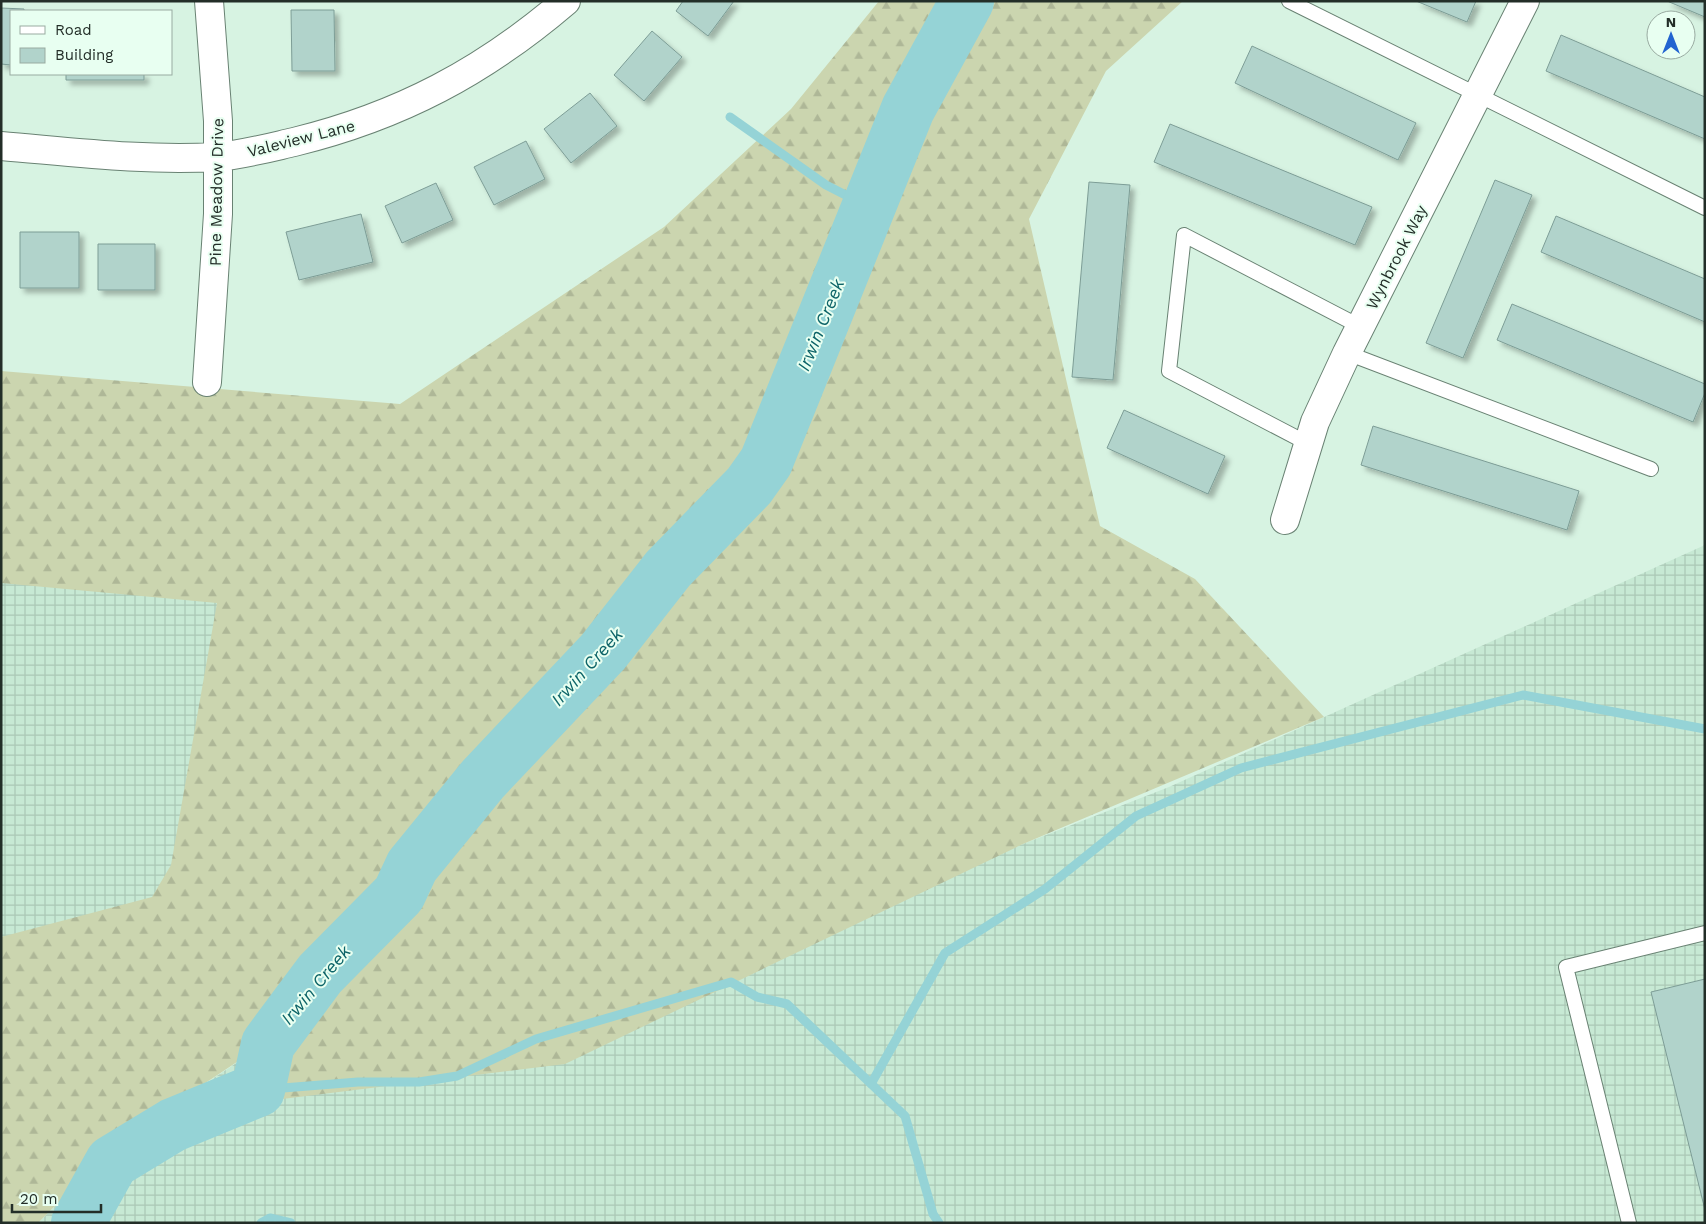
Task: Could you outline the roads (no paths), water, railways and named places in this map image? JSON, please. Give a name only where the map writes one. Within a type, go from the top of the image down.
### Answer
[{"type":"street","name":"Pine Meadow Drive","points":[[207,382],[218,214],[218,121],[209,1]]},
{"type":"street","name":"Valeview Lane","points":[[1,146],[131,157],[218,157],[256,151],[321,136],[358,124],[434,92],[472,72],[531,31],[566,1]]},
{"type":"street","name":"Wynbrook Way","points":[[1285,520],[1307,443],[1347,353],[1524,1]]},
{"type":"lane","points":[[1289,1],[1705,208]]},
{"type":"lane","points":[[1307,443],[1169,371],[1184,235],[1361,326]]},
{"type":"lane","points":[[1347,353],[1651,469]]},
{"type":"lane","points":[[1629,1223],[1566,968],[1705,933]]},
{"type":"waterway","name":"Irwin Creek","points":[[78,1223],[112,1162],[173,1125],[258,1090],[268,1044],[320,974],[399,894],[412,866],[483,779],[603,652],[668,569],[749,486],[766,462],[908,109],[967,1]]},
{"type":"waterway","points":[[730,117],[826,185],[869,207]]},
{"type":"waterway","points":[[871,1084],[945,953],[1045,889],[1136,816],[1241,768],[1523,695],[1705,729]]},
{"type":"waterway","points":[[258,1090],[358,1082],[419,1082],[457,1076],[536,1039],[731,982],[757,997],[787,1004],[905,1116],[933,1214],[939,1223]]},
{"type":"waterway","points":[[261,1223],[270,1218],[291,1223]]}]
